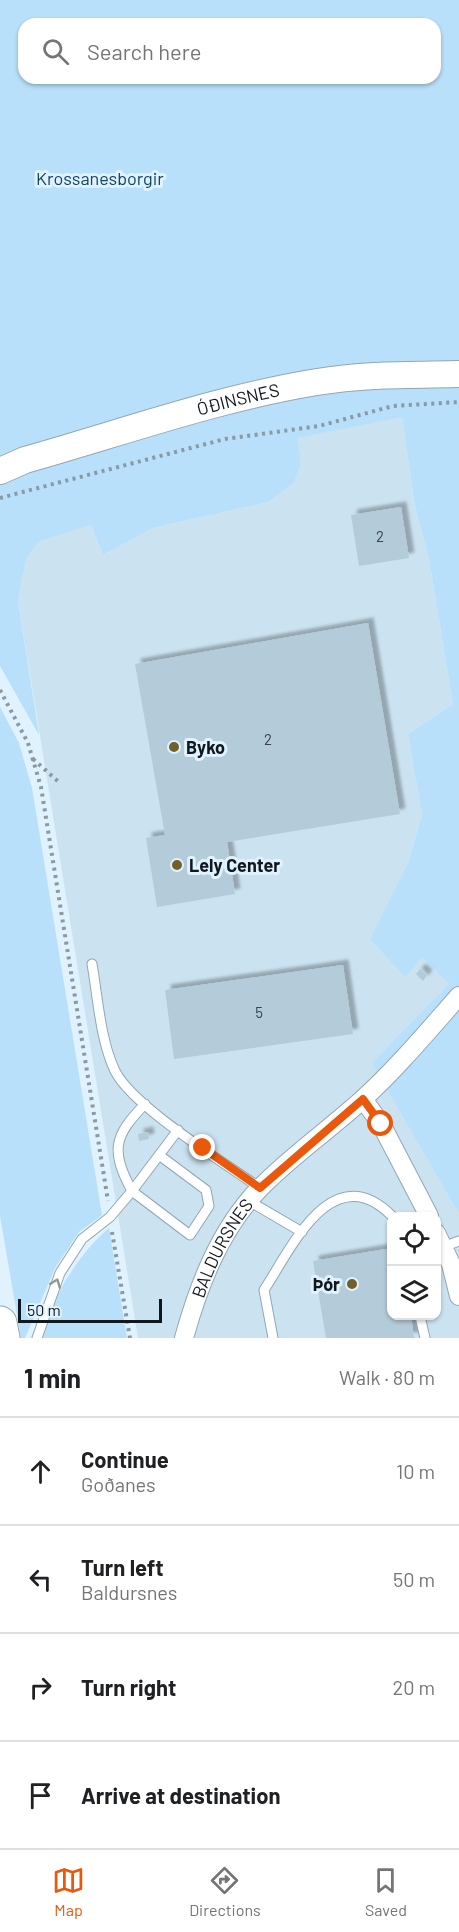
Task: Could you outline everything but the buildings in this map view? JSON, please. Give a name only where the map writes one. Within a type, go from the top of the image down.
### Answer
[{"type":"highway","points":[[0,1323],[3,1338]]},
{"type":"street","name":"ÓÐINSNES","points":[[0,471],[12,460],[232,401],[316,382],[374,375],[459,374]]},
{"type":"street","name":"BALDURSNES","points":[[184,1338],[198,1288],[218,1247],[255,1195],[363,1099],[459,996]]},
{"type":"street","points":[[363,1099],[381,1124],[427,1212]]},
{"type":"street","points":[[446,1240],[459,1296]]},
{"type":"lane","points":[[92,964],[111,1060],[122,1082],[145,1104],[302,1232]]},
{"type":"lane","points":[[145,1104],[123,1127],[118,1137],[120,1163],[132,1191],[190,1235],[209,1206],[206,1190],[159,1155]]},
{"type":"lane","points":[[37,1338],[60,1274],[82,1239],[110,1217],[178,1130]]},
{"type":"lane","points":[[273,1338],[264,1290],[316,1212],[337,1200],[349,1198],[368,1201],[388,1212]]},
{"type":"lane","points":[[421,1320],[425,1338]]},
{"type":"path","points":[[0,498],[225,439],[319,426],[393,406],[459,402]]},
{"type":"path","points":[[0,690],[28,743],[41,787],[129,1338]]},
{"type":"path","points":[[33,758],[61,784]]},
{"type":"shaded area","points":[[402,416],[415,506],[429,559],[453,704],[408,734],[422,815],[408,863],[371,939],[405,976],[422,958],[449,984],[373,1063],[459,1214],[459,1338],[138,1338],[18,601],[26,560],[38,542],[91,525],[103,555],[153,528],[268,502],[294,483],[301,464],[298,438]]},
{"type":"green space","name":"Krossanesborgir","points":[[0,0],[459,0],[459,1214],[372,1063],[449,984],[422,958],[405,977],[370,939],[408,863],[422,815],[408,734],[453,704],[429,559],[415,506],[402,417],[298,438],[301,464],[294,483],[268,502],[153,528],[103,555],[91,525],[38,542],[26,560],[18,601],[39,735],[0,666]]},
{"type":"green space","points":[[0,707],[19,743],[32,788],[102,1215],[79,1232],[55,1268],[25,1338],[21,1338],[0,1216]]},
{"type":"green space","points":[[109,1228],[127,1338],[42,1338],[52,1308],[67,1278],[87,1250]]},
{"type":"place","name":"Byko","points":[[174,747]]},
{"type":"place","name":"Lely Center","points":[[177,865]]},
{"type":"place","name":"Þór","points":[[352,1284]]},
{"type":"route","points":[[203,1148],[260,1188],[315,1138],[363,1099],[381,1124]]}]
